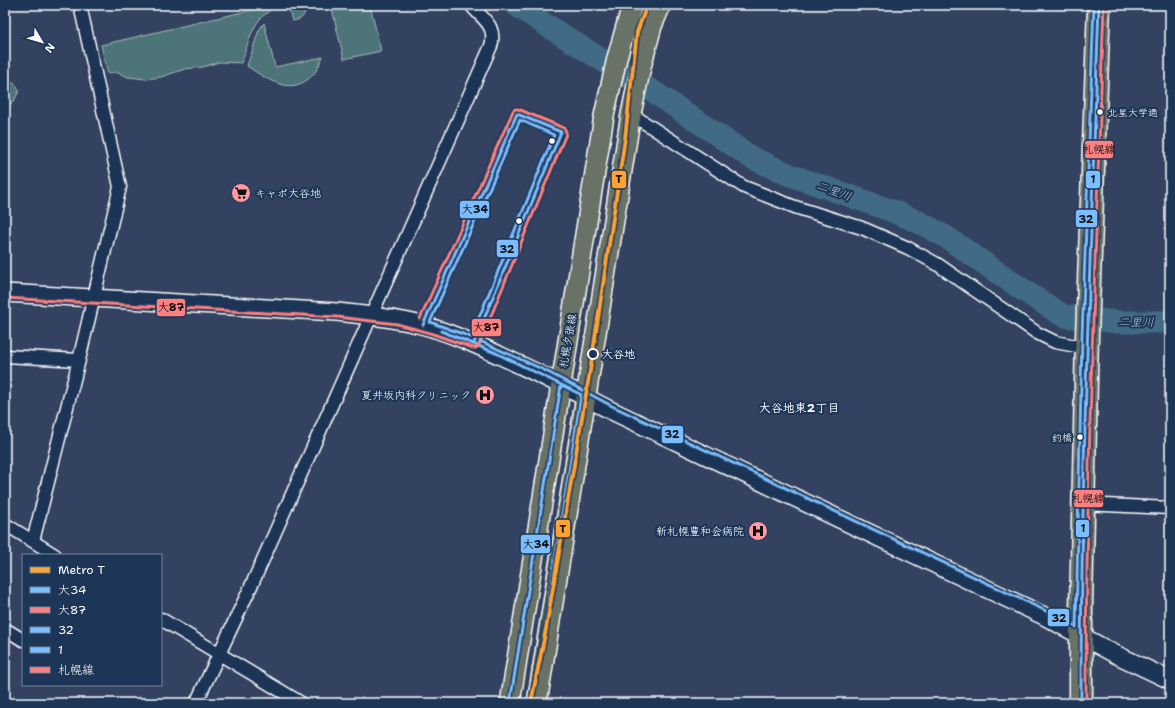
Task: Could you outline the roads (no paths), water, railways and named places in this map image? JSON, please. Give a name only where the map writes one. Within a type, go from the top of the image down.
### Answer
[{"type":"highway","points":[[1081,703],[1083,504],[1087,339],[1099,5]]},
{"type":"main road","name":"札幌夕張線","points":[[510,703],[603,124],[611,82],[632,5]]},
{"type":"main road","points":[[538,703],[632,108],[641,66],[652,26],[661,5]]},
{"type":"street","points":[[33,541],[79,360],[120,187],[80,5]]},
{"type":"street","points":[[196,703],[253,582],[491,46],[493,33],[491,28],[471,5]]},
{"type":"street","points":[[632,108],[744,187],[795,208],[862,228],[908,248],[938,264],[1037,333],[1055,342],[1087,339]]},
{"type":"street","points":[[5,294],[372,315],[395,319],[442,331],[474,343],[540,373],[617,413],[1035,612],[1115,654],[1170,680]]},
{"type":"street","points":[[5,356],[79,360]]},
{"type":"street","points":[[1083,504],[1170,508]]},
{"type":"street","points":[[5,524],[53,554]]},
{"type":"street","points":[[162,620],[301,703]]},
{"type":"street","points":[[5,629],[22,639]]},
{"type":"waterway","name":"二里川","points":[[516,5],[655,93],[752,158],[790,175],[890,210],[919,222],[946,237],[1064,316],[1118,322],[1170,322]]},
{"type":"metro line","name":"T","points":[[531,703],[546,629],[591,365],[625,138],[637,32],[647,5]]},
{"type":"place","name":"北星大学通","points":[[1100,112]]},
{"type":"place","name":"キャポ大谷地","points":[[241,193]]},
{"type":"place","name":"大谷地","points":[[593,354]]},
{"type":"place","name":"夏井坂内科クリニック","points":[[485,395]]},
{"type":"place","name":"釣橋","points":[[1080,437]]},
{"type":"place","name":"新札幌豊和会病院","points":[[758,531]]},
{"type":"district","name":"大谷地東2丁目","points":[[799,408]]}]
